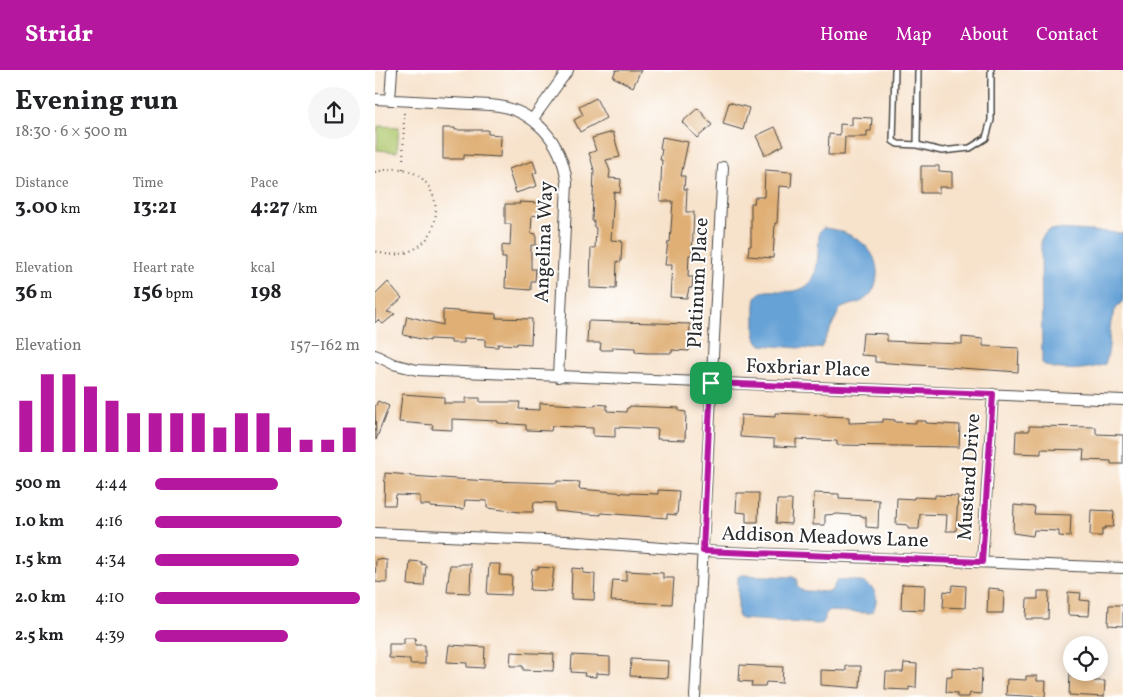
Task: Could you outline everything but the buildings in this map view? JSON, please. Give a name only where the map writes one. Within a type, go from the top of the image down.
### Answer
[{"type":"street","points":[[390,100],[392,70]]},
{"type":"street","points":[[532,120],[568,70]]},
{"type":"street","name":"Angelina Way","points":[[375,99],[495,105],[513,109],[546,131],[554,142],[564,165],[566,178],[558,377]]},
{"type":"street","name":"Platinum Place","points":[[695,697],[723,167]]},
{"type":"street","name":"Foxbriar Place","points":[[375,355],[393,364],[417,370],[1123,400]]},
{"type":"street","name":"Mustard Drive","points":[[982,562],[993,394]]},
{"type":"street","name":"Addison Meadows Lane","points":[[375,532],[566,540],[703,551],[1123,568]]},
{"type":"lane","points":[[895,70],[893,141],[898,144],[917,145],[942,151],[970,148],[986,138],[991,120],[991,70]]},
{"type":"lane","points":[[917,145],[918,70]]},
{"type":"path","points":[[403,169],[405,101]]},
{"type":"path","points":[[375,172],[388,168],[403,169],[416,174],[427,184],[434,196],[437,210],[435,225],[428,238],[418,248],[405,254],[391,255],[376,252],[375,255]]},
{"type":"green space","points":[[378,126],[399,127],[397,152],[377,150]]},
{"type":"water","points":[[823,228],[833,229],[852,236],[868,248],[876,265],[877,276],[874,289],[862,301],[840,309],[821,348],[761,345],[755,333],[755,301],[757,296],[761,292],[766,291],[797,290],[804,288],[811,282],[817,265],[819,232]]},
{"type":"water","points":[[1057,229],[1123,233],[1123,301],[1113,315],[1108,356],[1105,364],[1073,370],[1055,368],[1042,363],[1041,240],[1047,232]]},
{"type":"water","points":[[741,575],[793,577],[797,579],[797,586],[801,590],[806,591],[829,592],[837,580],[853,580],[873,589],[876,594],[876,602],[873,611],[869,613],[829,611],[826,613],[823,623],[818,624],[742,619],[739,618],[738,614],[738,577]]},
{"type":"route","points":[[711,383],[993,394],[982,562],[703,551],[711,383]]}]
